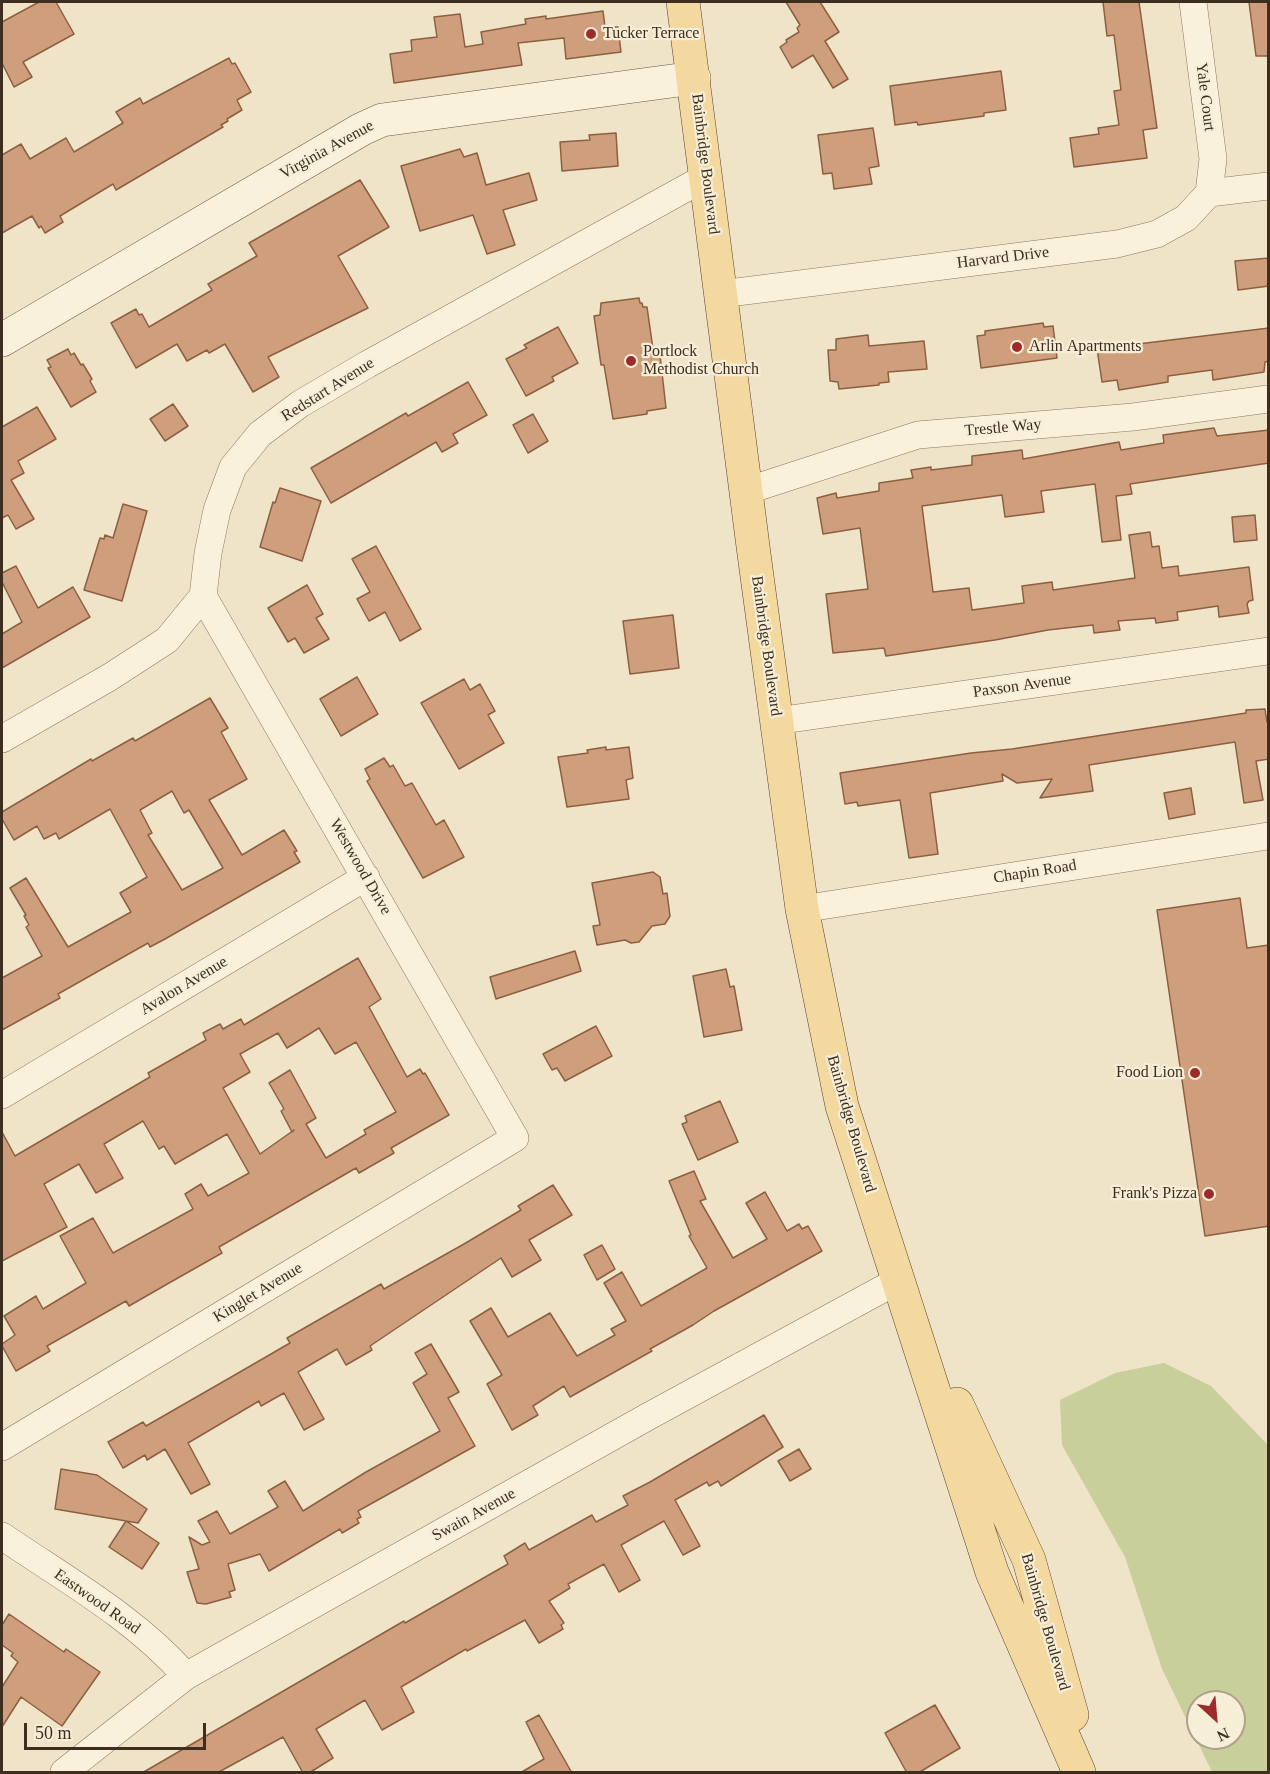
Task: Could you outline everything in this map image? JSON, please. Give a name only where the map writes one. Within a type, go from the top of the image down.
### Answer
[{"type":"main road","name":"Bainbridge Boulevard","points":[[683,2],[802,909],[842,1106],[992,1572],[1079,1773]]},
{"type":"main road","name":"Bainbridge Boulevard","points":[[899,1280],[1029,1560],[1089,1773]]},
{"type":"street","name":"Yale Court","points":[[1192,2],[1213,159],[1209,193]]},
{"type":"street","name":"Virginia Avenue","points":[[2,340],[362,129],[382,120],[694,78]]},
{"type":"street","name":"Redstart Avenue","points":[[203,596],[208,553],[221,500],[233,467],[260,434],[300,404],[358,370],[706,177]]},
{"type":"street","points":[[1209,193],[1269,186]]},
{"type":"street","name":"Harvard Drive","points":[[721,294],[1117,244],[1157,234],[1186,218],[1209,193]]},
{"type":"street","name":"Trestle Way","points":[[746,491],[918,435],[1133,417],[1269,399]]},
{"type":"street","points":[[2,739],[110,677],[167,640],[203,596]]},
{"type":"street","name":"Westwood Drive","points":[[203,596],[515,1138]]},
{"type":"street","name":"Paxson Avenue","points":[[776,722],[1269,651]]},
{"type":"street","name":"Chapin Road","points":[[802,909],[1269,836]]},
{"type":"street","name":"Avalon Avenue","points":[[2,1095],[366,876]]},
{"type":"street","name":"Kinglet Avenue","points":[[2,1447],[515,1138]]},
{"type":"street","name":"Swain Avenue","points":[[64,1773],[186,1676],[679,1400],[899,1280]]},
{"type":"street","name":"Eastwood Road","points":[[2,1536],[127,1621],[169,1656],[186,1676]]},
{"type":"green space","points":[[1164,1363],[1211,1386],[1268,1445],[1268,1772],[1212,1772],[1201,1750],[1246,1750],[1246,1690],[1186,1690],[1186,1718],[1162,1669],[1125,1557],[1062,1445],[1060,1400],[1115,1373]]},
{"type":"building","points":[[39,2],[56,2],[74,34],[23,62],[32,77],[14,87],[2,63],[2,22]]},
{"type":"building","points":[[786,2],[820,2],[839,32],[825,41],[848,79],[833,88],[813,55],[792,68],[780,47],[799,32],[797,28],[800,25]]},
{"type":"building","points":[[1103,2],[1139,2],[1157,128],[1143,130],[1147,158],[1074,167],[1070,138],[1099,134],[1098,128],[1119,125],[1114,91],[1121,90],[1114,35],[1107,36]]},
{"type":"building","points":[[1249,2],[1269,2],[1269,56],[1256,56]]},
{"type":"building","points":[[603,11],[605,27],[618,27],[621,52],[566,59],[564,38],[518,43],[522,65],[394,83],[390,54],[412,51],[411,40],[437,37],[434,17],[460,14],[465,47],[483,44],[481,32],[526,24],[525,19],[546,16],[546,19]]},
{"type":"building","points":[[229,58],[232,64],[235,63],[251,92],[237,100],[242,110],[227,119],[228,121],[221,125],[223,127],[116,190],[113,184],[60,216],[63,222],[45,233],[32,216],[2,233],[2,155],[21,144],[30,159],[66,138],[74,152],[123,123],[116,112],[140,98],[143,104]]},
{"type":"building","points":[[1001,71],[1006,110],[984,113],[984,116],[918,125],[917,122],[895,125],[890,86]]},
{"type":"building","points":[[873,128],[879,166],[869,168],[872,184],[834,189],[832,173],[823,174],[818,135]]},
{"type":"building","points":[[616,133],[618,166],[562,171],[560,142],[590,140],[589,135]]},
{"type":"building","points":[[460,149],[464,157],[477,153],[486,185],[529,173],[537,200],[503,210],[515,245],[487,254],[473,215],[420,231],[401,166]]},
{"type":"building","points":[[360,180],[389,227],[338,256],[368,308],[268,357],[279,377],[253,392],[225,344],[209,353],[207,350],[187,361],[177,344],[136,368],[111,323],[136,309],[139,315],[142,314],[149,327],[212,290],[208,284],[257,256],[249,243]]},
{"type":"building","points":[[1269,258],[1269,286],[1238,290],[1235,261]]},
{"type":"building","name":"Portlock Methodist Church","points":[[639,298],[643,307],[647,307],[654,356],[660,355],[666,408],[647,411],[647,414],[613,419],[604,365],[601,365],[594,316],[600,315],[601,303]]},
{"type":"building","name":"Arlin Apartments","points":[[1043,323],[1044,327],[1053,326],[1057,358],[981,368],[977,336],[985,335],[985,331]]},
{"type":"building","points":[[558,327],[578,363],[552,377],[554,381],[526,396],[506,359],[527,348],[524,345]]},
{"type":"building","points":[[1269,328],[1269,361],[1265,362],[1264,372],[1213,380],[1212,370],[1168,376],[1168,382],[1119,390],[1117,380],[1102,382],[1097,349]]},
{"type":"building","points":[[868,335],[869,346],[924,341],[927,369],[888,372],[889,382],[839,389],[838,382],[830,381],[828,350],[836,350],[836,339]]},
{"type":"building","points":[[68,349],[71,355],[74,353],[81,365],[83,364],[92,379],[90,381],[96,392],[71,407],[48,368],[51,367],[47,360]]},
{"type":"building","points":[[468,382],[487,415],[453,434],[458,443],[442,452],[436,442],[331,503],[311,468],[406,413],[408,416]]},
{"type":"building","points":[[173,404],[188,426],[165,441],[150,419]]},
{"type":"building","points":[[37,407],[56,439],[18,461],[24,473],[11,480],[34,519],[16,529],[8,515],[2,518],[2,427]]},
{"type":"building","points":[[533,414],[548,441],[528,453],[513,425]]},
{"type":"building","points":[[1214,428],[1217,436],[1269,430],[1269,463],[1130,484],[1132,494],[1116,496],[1121,540],[1102,542],[1095,484],[1041,491],[1044,512],[1005,517],[1002,495],[922,506],[933,592],[969,588],[972,610],[1024,603],[1022,586],[1052,582],[1053,590],[1135,578],[1129,535],[1150,532],[1152,547],[1159,546],[1162,568],[1178,566],[1179,576],[1249,567],[1253,600],[1247,604],[1249,613],[1219,617],[1218,606],[1177,612],[1178,620],[1156,623],[1155,618],[1118,621],[1120,630],[1094,633],[1093,625],[1048,630],[886,656],[884,648],[833,653],[826,594],[868,589],[860,528],[823,534],[817,498],[836,493],[837,498],[879,491],[879,483],[913,478],[911,470],[972,465],[972,456],[1022,450],[1023,459],[1119,442],[1121,450],[1164,443],[1163,435]]},
{"type":"building","points":[[280,488],[321,501],[302,561],[260,547],[273,502],[275,503]]},
{"type":"building","points":[[123,504],[147,511],[122,601],[84,590],[100,538],[104,539],[105,535],[113,538]]},
{"type":"building","points":[[1255,515],[1257,540],[1234,542],[1232,517]]},
{"type":"building","points":[[376,546],[421,629],[400,641],[385,612],[369,621],[357,599],[370,592],[352,559]]},
{"type":"building","points":[[16,566],[38,608],[73,587],[90,617],[2,668],[2,634],[22,622],[2,582],[2,573]]},
{"type":"building","points":[[307,585],[323,614],[316,618],[329,639],[304,653],[295,638],[288,642],[268,608]]},
{"type":"building","points":[[673,615],[679,668],[630,674],[623,621]]},
{"type":"building","points":[[357,677],[378,714],[341,736],[320,699]]},
{"type":"building","points":[[464,679],[470,690],[480,684],[495,711],[488,715],[504,743],[459,769],[421,703]]},
{"type":"building","points":[[210,698],[228,728],[221,732],[247,779],[209,800],[242,855],[284,830],[297,851],[294,852],[300,862],[150,947],[148,943],[58,994],[60,998],[2,1030],[2,978],[42,956],[26,927],[29,925],[24,916],[26,915],[10,888],[26,878],[68,947],[131,912],[120,893],[147,877],[110,809],[59,839],[56,833],[44,839],[37,826],[14,840],[2,819],[2,812],[91,759],[92,761],[133,738],[135,741]],"holes":[[[172,791],[184,813],[189,810],[223,868],[182,890],[148,835],[152,833],[140,810]]]},
{"type":"building","points":[[1265,709],[1267,722],[1269,722],[1269,759],[1256,761],[1263,800],[1244,803],[1235,742],[1089,765],[1093,791],[1040,798],[1052,779],[1017,783],[1002,774],[1003,781],[930,793],[938,854],[909,858],[900,800],[858,806],[857,802],[845,804],[840,773],[1012,749],[1246,713],[1246,710]]},
{"type":"building","points":[[606,747],[606,750],[629,747],[633,778],[626,780],[629,799],[567,807],[558,757],[588,753],[587,750]]},
{"type":"building","points":[[384,758],[390,767],[393,765],[405,786],[412,783],[436,825],[444,820],[464,857],[423,878],[367,781],[370,779],[365,769]]},
{"type":"building","points":[[1191,788],[1195,814],[1169,819],[1164,793]]},
{"type":"building","points":[[653,872],[660,877],[663,894],[667,893],[670,916],[665,924],[652,926],[639,942],[631,943],[625,940],[597,945],[593,926],[600,925],[592,883]]},
{"type":"building","points":[[1240,898],[1247,948],[1269,945],[1269,1226],[1205,1236],[1157,910]]},
{"type":"building","points":[[575,951],[581,971],[496,999],[490,977]]},
{"type":"building","points":[[358,958],[381,999],[369,1007],[407,1077],[420,1069],[423,1074],[425,1073],[449,1115],[391,1148],[394,1153],[359,1173],[356,1168],[219,1247],[222,1253],[129,1306],[126,1301],[47,1346],[50,1351],[16,1371],[2,1346],[15,1335],[4,1316],[36,1296],[43,1309],[86,1283],[60,1236],[93,1218],[113,1253],[193,1209],[185,1194],[201,1184],[208,1196],[249,1173],[227,1134],[175,1164],[164,1146],[159,1149],[143,1121],[104,1144],[123,1178],[96,1193],[79,1164],[44,1184],[67,1227],[2,1261],[2,1132],[15,1156],[150,1077],[148,1073],[206,1040],[203,1033],[220,1024],[223,1029],[241,1019],[244,1025]],"holes":[[[319,1028],[335,1054],[356,1042],[396,1112],[364,1130],[366,1134],[326,1158],[306,1124],[316,1118],[290,1070],[269,1083],[284,1109],[281,1111],[292,1132],[260,1154],[223,1088],[250,1072],[240,1054],[278,1033],[287,1048]]]},
{"type":"building","points":[[726,969],[730,987],[734,986],[742,1030],[704,1037],[693,976]]},
{"type":"building","points":[[596,1026],[612,1056],[565,1081],[557,1068],[552,1070],[543,1054]]},
{"type":"building","points":[[720,1101],[738,1142],[698,1160],[682,1124],[687,1122],[685,1116]]},
{"type":"building","points":[[694,1171],[706,1199],[700,1201],[733,1258],[767,1239],[746,1203],[765,1192],[787,1231],[799,1224],[802,1229],[808,1226],[822,1251],[714,1311],[650,1349],[652,1351],[570,1397],[564,1386],[533,1406],[538,1415],[512,1430],[487,1384],[502,1375],[470,1321],[491,1308],[508,1337],[550,1313],[577,1356],[615,1335],[611,1329],[626,1321],[604,1283],[622,1272],[641,1306],[707,1268],[689,1236],[691,1235],[669,1181]]},
{"type":"building","points":[[553,1185],[572,1215],[529,1240],[541,1260],[512,1277],[501,1258],[370,1346],[372,1350],[346,1365],[337,1349],[298,1372],[324,1419],[304,1430],[284,1393],[261,1406],[259,1401],[188,1443],[210,1484],[191,1494],[165,1449],[147,1460],[145,1455],[123,1468],[108,1442],[143,1422],[146,1426],[233,1376],[290,1343],[287,1338],[381,1284],[384,1289],[464,1244],[521,1210],[518,1206]]},
{"type":"building","points":[[602,1245],[615,1269],[597,1280],[584,1255]]},
{"type":"building","points":[[431,1344],[459,1392],[448,1398],[475,1446],[358,1511],[361,1517],[357,1519],[359,1523],[342,1533],[340,1529],[269,1571],[260,1554],[228,1564],[235,1590],[229,1592],[231,1597],[206,1604],[197,1603],[187,1572],[199,1569],[189,1537],[202,1545],[210,1542],[198,1521],[217,1511],[230,1534],[278,1507],[268,1491],[285,1481],[303,1511],[366,1472],[440,1431],[413,1383],[427,1374],[415,1353]]},
{"type":"building","points":[[764,1415],[783,1447],[721,1486],[718,1481],[709,1486],[707,1482],[675,1500],[700,1546],[683,1555],[664,1521],[621,1545],[640,1580],[619,1592],[604,1564],[568,1584],[570,1588],[549,1601],[564,1623],[561,1625],[563,1629],[539,1643],[525,1620],[467,1651],[466,1649],[401,1687],[414,1712],[382,1730],[365,1700],[316,1729],[333,1758],[309,1773],[303,1773],[283,1737],[217,1773],[142,1773],[404,1621],[405,1623],[508,1564],[504,1556],[525,1543],[529,1550],[592,1515],[596,1522],[628,1505],[623,1496]]},
{"type":"building","points":[[799,1449],[811,1469],[790,1481],[778,1461]]},
{"type":"building","points":[[61,1469],[97,1475],[147,1509],[138,1523],[55,1509]]},
{"type":"building","points":[[126,1521],[159,1543],[142,1569],[109,1547]]},
{"type":"building","points":[[9,1614],[64,1652],[66,1649],[100,1672],[62,1726],[21,1697],[2,1727],[2,1687],[18,1662],[11,1656],[13,1653],[2,1645],[2,1625]]},
{"type":"building","points":[[935,1705],[960,1748],[918,1773],[907,1773],[885,1733]]},
{"type":"building","points":[[539,1715],[572,1773],[520,1773],[544,1759],[526,1722]]},
{"type":"place","name":"Tucker Terrace","points":[[591,34]]},
{"type":"place","name":"Arlin Apartments","points":[[1017,347]]},
{"type":"place","name":"Portlock Methodist Church","points":[[631,361]]},
{"type":"place","name":"Food Lion","points":[[1195,1073]]},
{"type":"place","name":"Frank's Pizza","points":[[1209,1194]]}]
